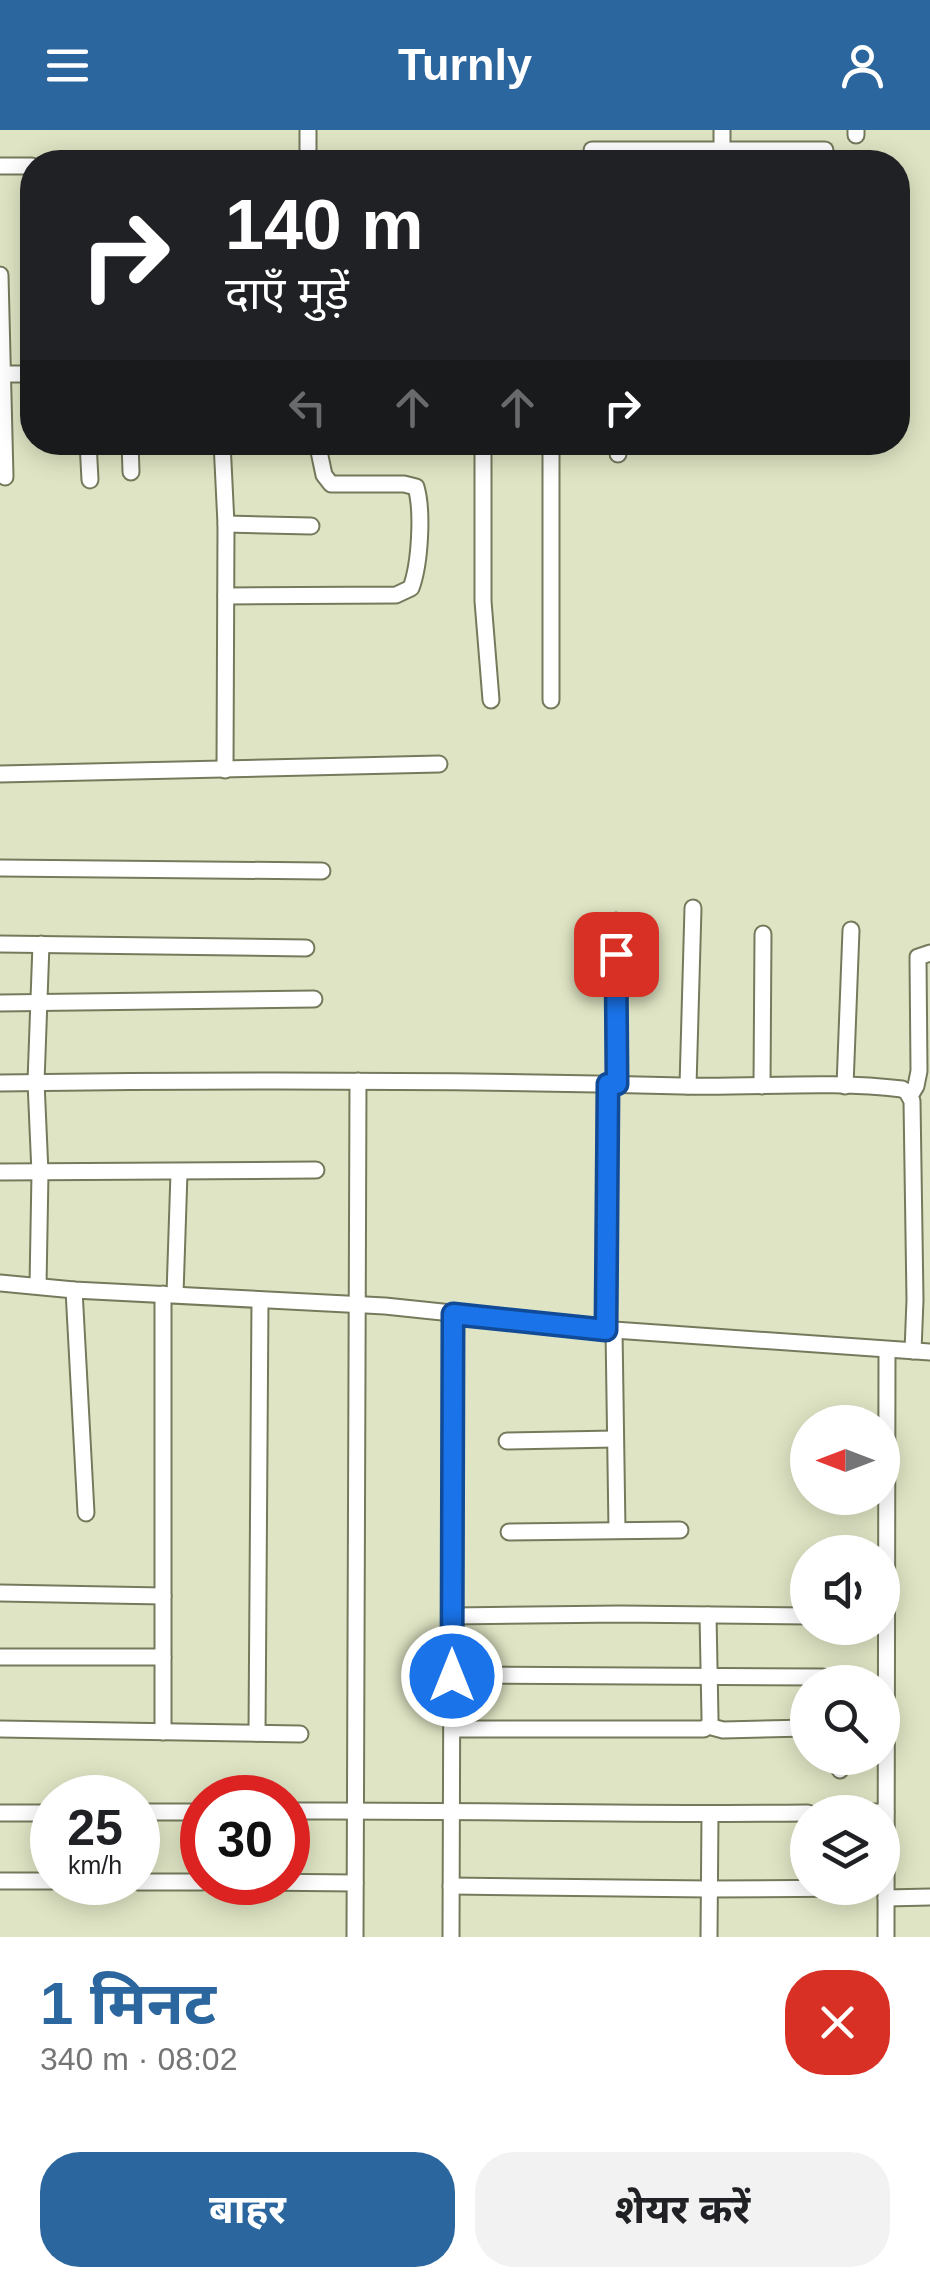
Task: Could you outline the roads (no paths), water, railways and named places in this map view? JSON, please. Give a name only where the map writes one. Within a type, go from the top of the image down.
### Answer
[{"type":"street","points":[[0,275],[5,476]]},
{"type":"street","points":[[89,455],[90,480]]},
{"type":"street","points":[[130,455],[131,472]]},
{"type":"street","points":[[223,455],[225,770]]},
{"type":"street","points":[[226,596],[396,594],[411,588],[419,522],[416,487],[331,484],[324,475],[320,455]]},
{"type":"street","points":[[482,455],[483,602],[491,700]]},
{"type":"street","points":[[550,455],[552,700]]},
{"type":"street","points":[[226,524],[310,526]]},
{"type":"street","points":[[0,774],[438,764]]},
{"type":"street","points":[[0,868],[322,872]]},
{"type":"street","points":[[688,1086],[693,908]]},
{"type":"street","points":[[616,922],[610,1330],[616,1530]]},
{"type":"street","points":[[845,1086],[851,930]]},
{"type":"street","points":[[762,1086],[763,934]]},
{"type":"street","points":[[0,944],[306,948]]},
{"type":"street","points":[[38,1286],[40,1173],[36,1082],[41,944]]},
{"type":"street","points":[[910,1096],[918,1071],[918,958],[930,954]]},
{"type":"street","points":[[0,1003],[314,999]]},
{"type":"street","points":[[355,1937],[358,1080]]},
{"type":"street","points":[[0,1083],[358,1080],[902,1089],[912,1101],[922,1352],[610,1330],[385,1306],[0,1283]]},
{"type":"street","points":[[0,1172],[316,1170]]},
{"type":"street","points":[[163,1732],[169,1294],[179,1173]]},
{"type":"street","points":[[74,1290],[86,1514]]},
{"type":"street","points":[[257,1733],[260,1300]]},
{"type":"street","points":[[451,1937],[453,1314]]},
{"type":"street","points":[[886,1795],[888,1350]]},
{"type":"street","points":[[507,1441],[615,1439]]},
{"type":"street","points":[[509,1532],[680,1530]]},
{"type":"street","points":[[0,1593],[163,1596]]},
{"type":"street","points":[[708,1615],[708,1726]]},
{"type":"street","points":[[452,1616],[790,1616]]},
{"type":"street","points":[[0,1657],[163,1656]]},
{"type":"street","points":[[452,1676],[790,1677]]},
{"type":"street","points":[[452,1729],[790,1728]]},
{"type":"street","points":[[0,1730],[300,1734]]},
{"type":"street","points":[[310,1811],[790,1813]]},
{"type":"street","points":[[0,1813],[30,1813]]},
{"type":"street","points":[[709,1937],[710,1814]]},
{"type":"street","points":[[0,1881],[30,1882]]},
{"type":"street","points":[[310,1883],[355,1883]]},
{"type":"street","points":[[451,1886],[790,1888]]},
{"type":"street","points":[[900,1893],[930,1898]]},
{"type":"street","points":[[885,1905],[886,1937]]}]
